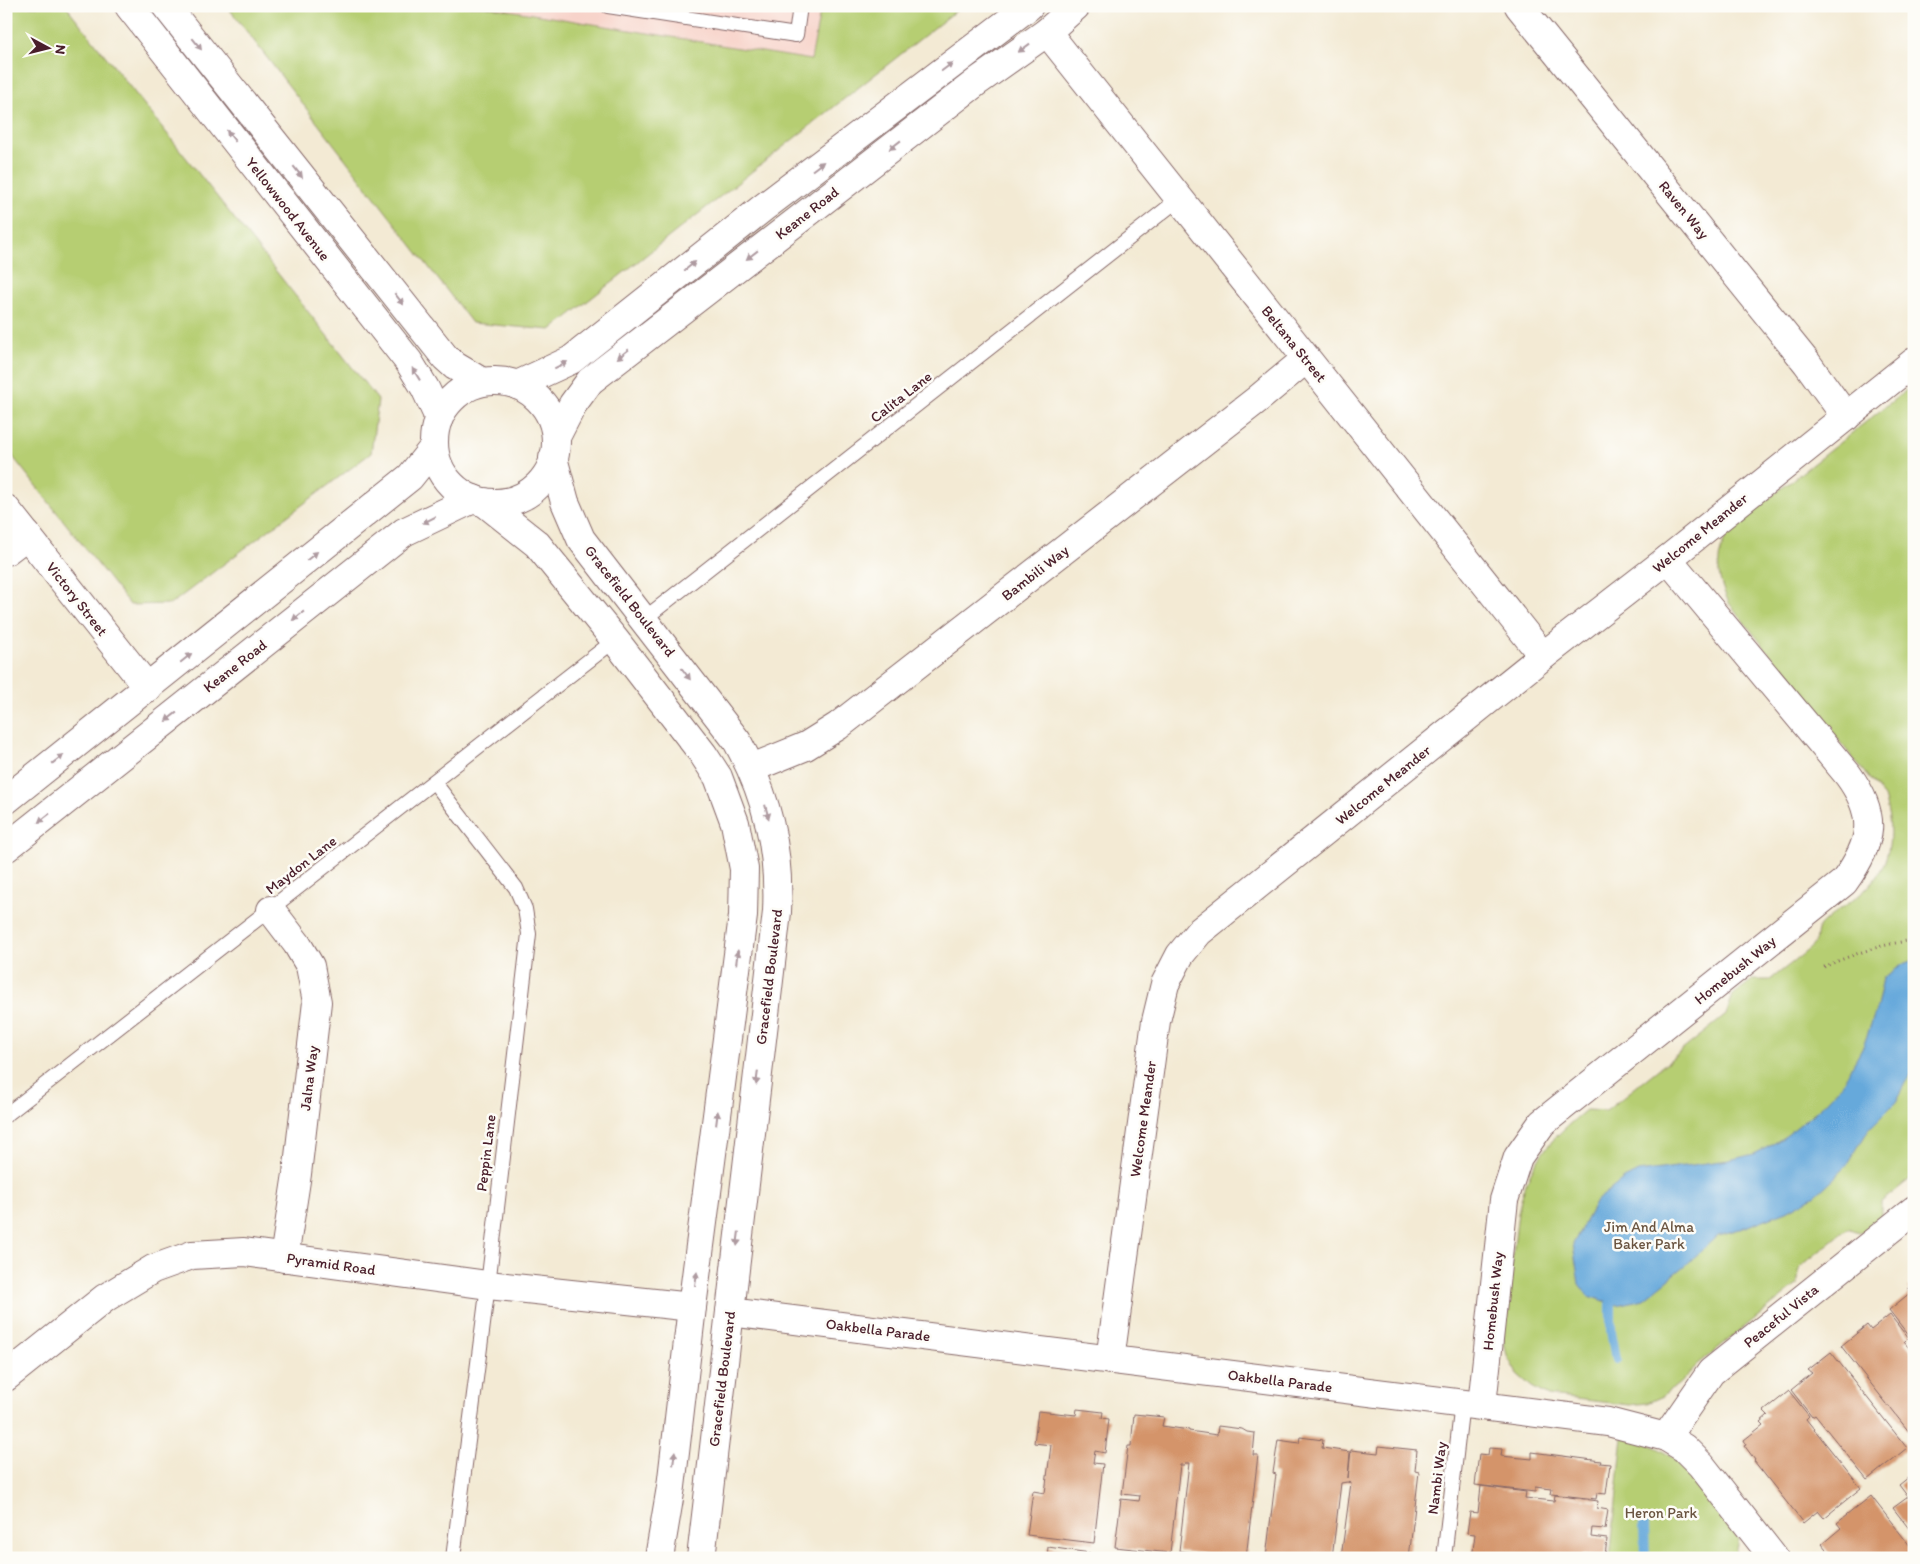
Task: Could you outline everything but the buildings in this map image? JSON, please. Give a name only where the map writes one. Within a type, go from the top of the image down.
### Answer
[{"type":"street","name":"Yellowwood Avenue","points":[[129,6],[408,362],[425,388],[438,418]]},
{"type":"street","name":"Yellowwood Avenue","points":[[166,6],[445,357],[454,366],[482,382]]},
{"type":"street","name":"Keane Road","points":[[517,385],[571,360],[772,201],[1029,6]]},
{"type":"street","name":"Keane Road","points":[[6,848],[404,532],[478,501],[500,504],[515,500],[529,492],[541,482],[550,468],[554,448],[574,404],[590,381],[971,86],[1047,32],[1076,6]]},
{"type":"street","name":"Raven Way","points":[[1519,6],[1801,356],[1846,417]]},
{"type":"street","name":"Beltana Street","points":[[1047,32],[1543,656]]},
{"type":"street","name":"Bambili Way","points":[[752,768],[806,746],[838,726],[1250,405],[1306,359]]},
{"type":"street","name":"Welcome Meander","points":[[1110,1360],[1156,1021],[1165,984],[1180,955],[1199,932],[1914,362]]},
{"type":"street","points":[[554,448],[548,411],[539,400],[529,391],[517,385],[494,380],[468,387],[456,394],[438,418],[435,430],[434,447],[441,470],[449,482],[459,492],[478,501],[537,544],[615,640],[703,754],[718,777],[735,823],[744,869],[742,916],[671,1487],[659,1558]]},
{"type":"street","points":[[6,800],[410,477],[434,447]]},
{"type":"street","name":"Gracefield Boulevard","points":[[554,448],[565,502],[581,539],[737,740],[752,768],[764,799],[773,833],[778,889],[777,912],[708,1491],[702,1558]]},
{"type":"street","name":"Victory Street","points":[[6,509],[17,543],[148,688]]},
{"type":"street","name":"Homebush Way","points":[[1472,1404],[1504,1200],[1518,1157],[1542,1123],[1844,882],[1862,854],[1868,834],[1868,815],[1861,793],[1668,559]]},
{"type":"street","name":"Jalna Way","points":[[271,910],[297,944],[310,966],[318,1002],[297,1174],[284,1258]]},
{"type":"street","name":"Peaceful Vista","points":[[1666,1437],[1711,1372],[1914,1210]]},
{"type":"street","name":"Pyramid Road","points":[[6,1377],[105,1298],[153,1269],[192,1255],[244,1252],[488,1285],[692,1307]]},
{"type":"street","name":"Oakbella Parade","points":[[730,1312],[1608,1422],[1666,1437],[1684,1448],[1701,1465],[1774,1558]]},
{"type":"street","points":[[671,1487],[708,1491]]},
{"type":"lane","points":[[608,6],[796,35],[800,6]]},
{"type":"lane","name":"Calita Lane","points":[[644,618],[1179,199]]},
{"type":"lane","name":"Maydon Lane","points":[[6,1115],[615,640]]},
{"type":"lane","name":"Peppin Lane","points":[[434,782],[516,888],[525,910],[529,934],[488,1285],[452,1558]]},
{"type":"lane","name":"Nambi Way","points":[[1444,1558],[1472,1404]]},
{"type":"path","points":[[1824,967],[1852,955],[1894,942],[1914,940]]},
{"type":"shaded area","points":[[484,6],[821,6],[811,60]]},
{"type":"green space","points":[[6,6],[66,6],[378,400],[371,453],[171,604],[130,605],[6,448]]},
{"type":"green space","points":[[227,6],[484,6],[811,60],[821,6],[962,6],[551,330],[472,323]]},
{"type":"green space","name":"Jim And Alma Baker Park","points":[[1914,384],[1914,1176],[1881,1202],[1881,1216],[1862,1233],[1848,1228],[1800,1267],[1797,1285],[1697,1365],[1680,1383],[1663,1396],[1647,1403],[1630,1405],[1548,1396],[1532,1387],[1517,1374],[1507,1356],[1503,1337],[1518,1213],[1528,1180],[1542,1154],[1561,1132],[1586,1110],[1606,1111],[1726,1015],[1733,995],[1752,980],[1770,980],[1807,951],[1814,944],[1818,928],[1868,887],[1876,877],[1887,856],[1890,833],[1884,797],[1729,603],[1719,574],[1719,557],[1730,529]]},
{"type":"green space","name":"Heron Park","points":[[1623,1437],[1647,1443],[1663,1451],[1677,1462],[1739,1540],[1735,1558],[1610,1558]]},
{"type":"water","points":[[1914,960],[1914,1068],[1896,1102],[1869,1129],[1846,1167],[1816,1195],[1787,1211],[1740,1229],[1718,1235],[1686,1265],[1644,1299],[1618,1305],[1588,1296],[1579,1284],[1573,1244],[1596,1201],[1624,1179],[1638,1172],[1729,1160],[1754,1154],[1787,1135],[1820,1108],[1842,1084],[1863,1047],[1877,1007],[1883,978],[1905,963]]},
{"type":"waterway","points":[[1611,1303],[1611,1331],[1616,1359]]},
{"type":"waterway","points":[[1644,1525],[1645,1558]]}]
